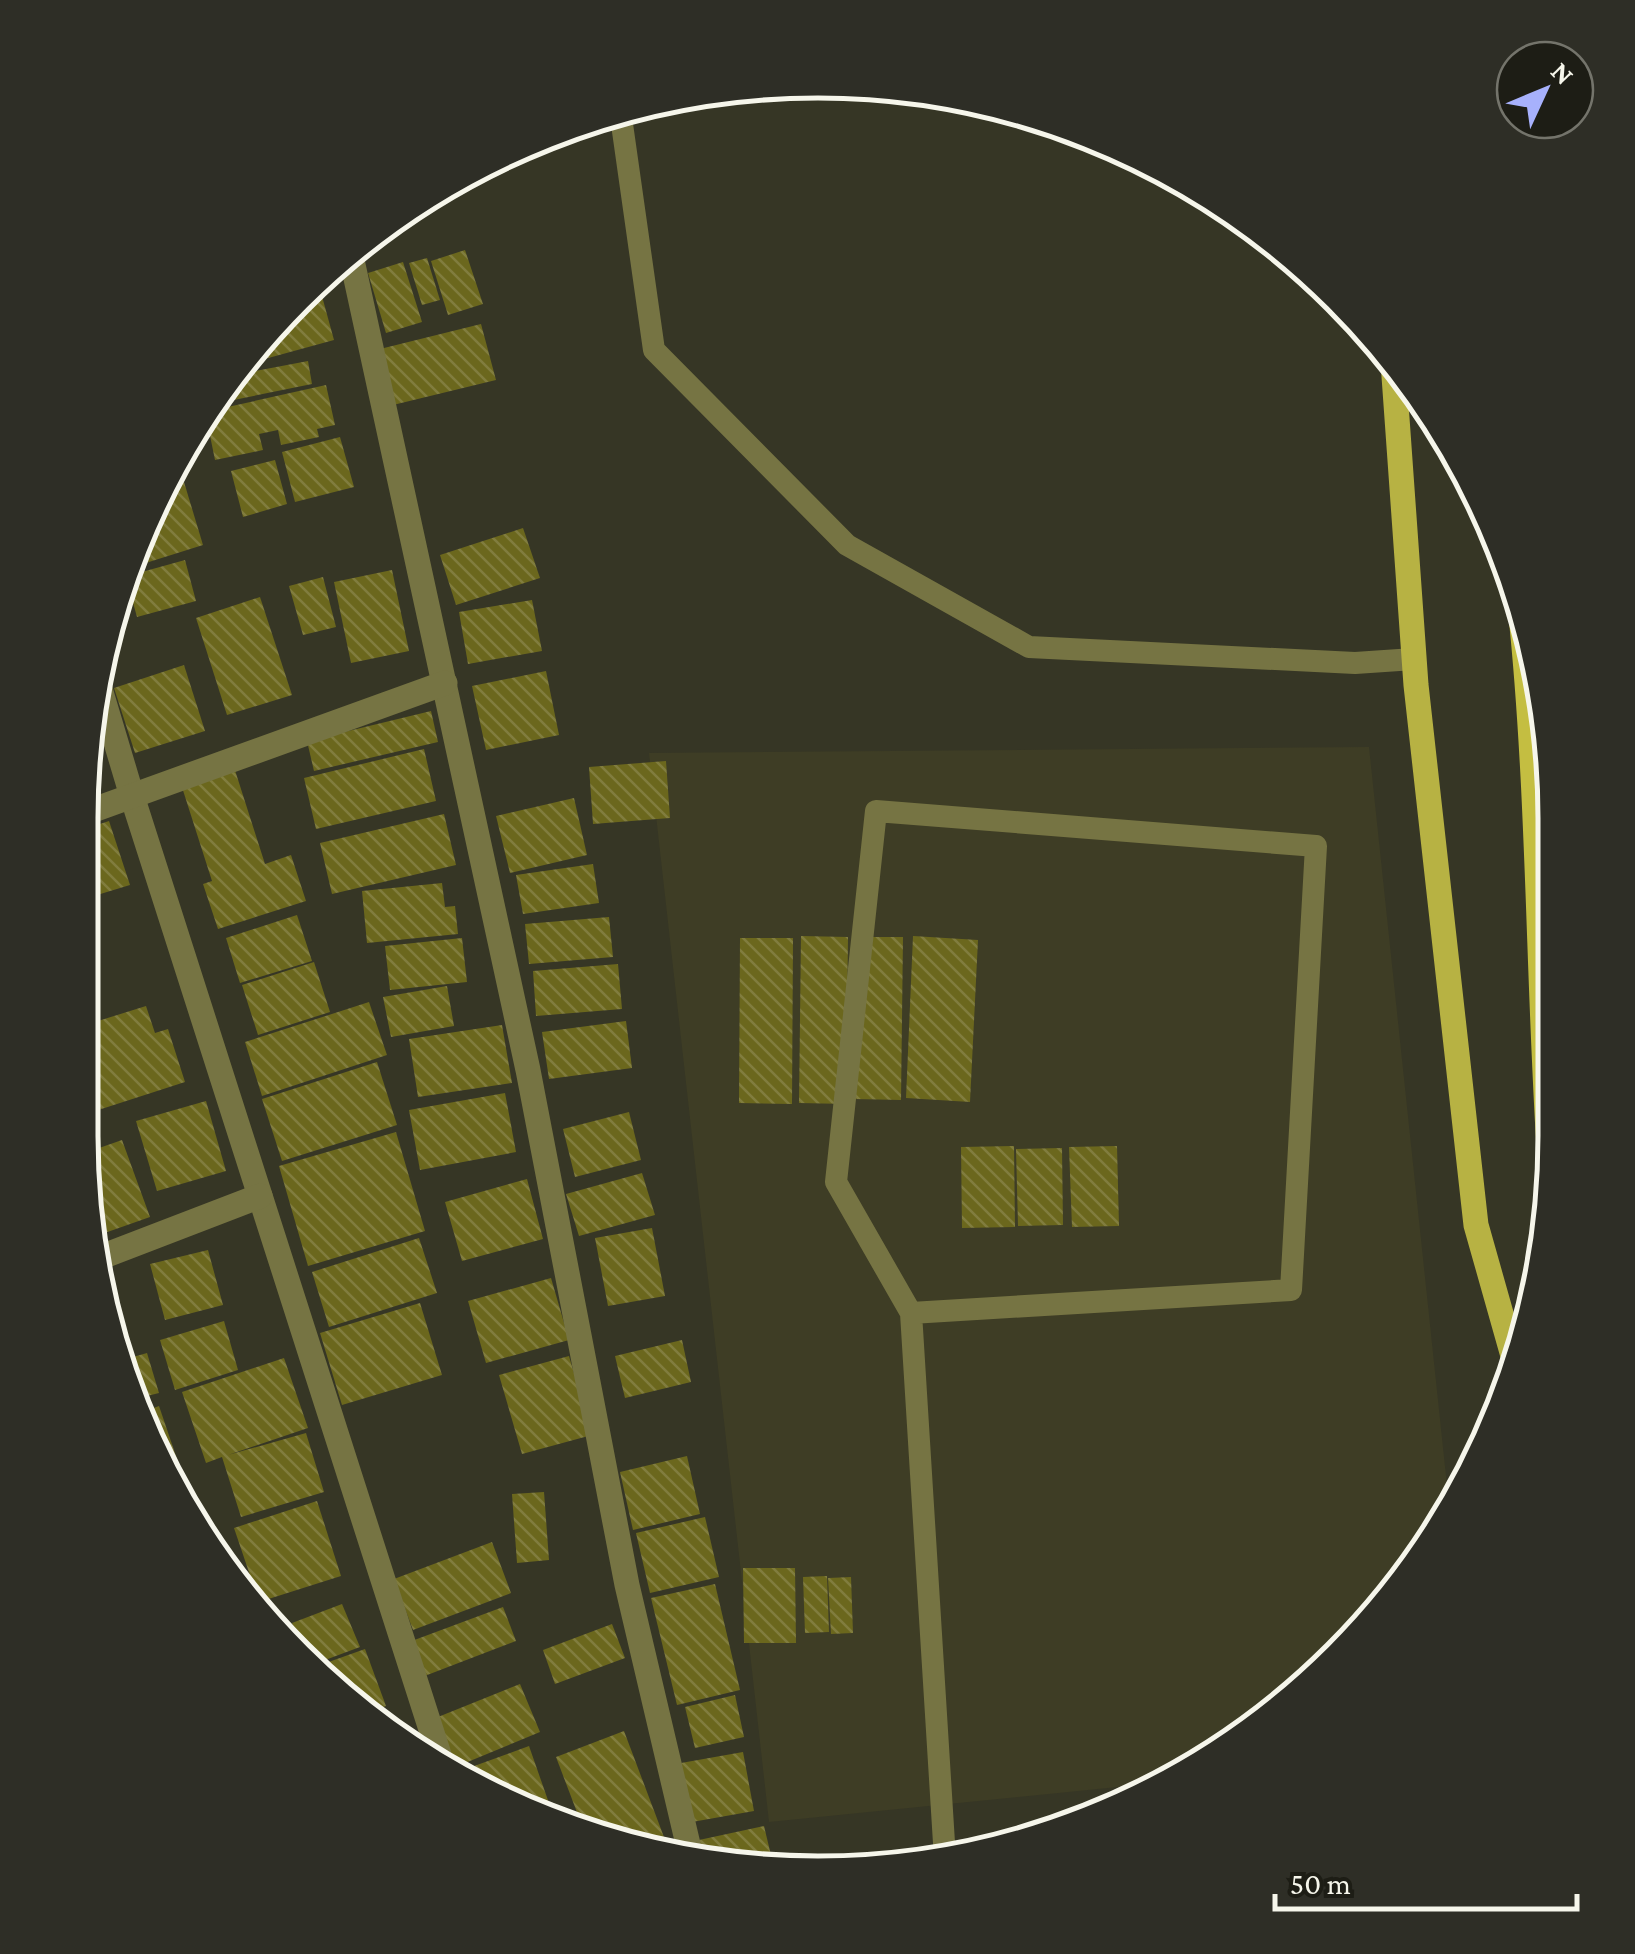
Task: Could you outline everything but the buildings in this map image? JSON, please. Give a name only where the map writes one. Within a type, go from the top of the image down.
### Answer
[{"type":"highway","points":[[1530,720],[1538,916]]},
{"type":"main road","points":[[1395,387],[1414,658],[1476,1225],[1508,1340]]},
{"type":"street","points":[[353,267],[528,1070],[626,1585],[688,1845]]},
{"type":"street","points":[[98,808],[444,683]]},
{"type":"street","points":[[106,709],[437,1747]]},
{"type":"street","points":[[108,1255],[260,1196]]},
{"type":"lane","points":[[622,125],[654,350],[847,545],[1029,647],[1355,663],[1414,658]]},
{"type":"lane","points":[[911,1313],[1291,1290],[1316,846],[876,811],[836,1182],[911,1313],[944,1845]]},
{"type":"shaded area","points":[[1369,747],[1447,1486],[1389,1575],[1327,1646],[1256,1708],[1178,1760],[1136,1782],[1127,1786],[769,1822],[649,753]]}]
